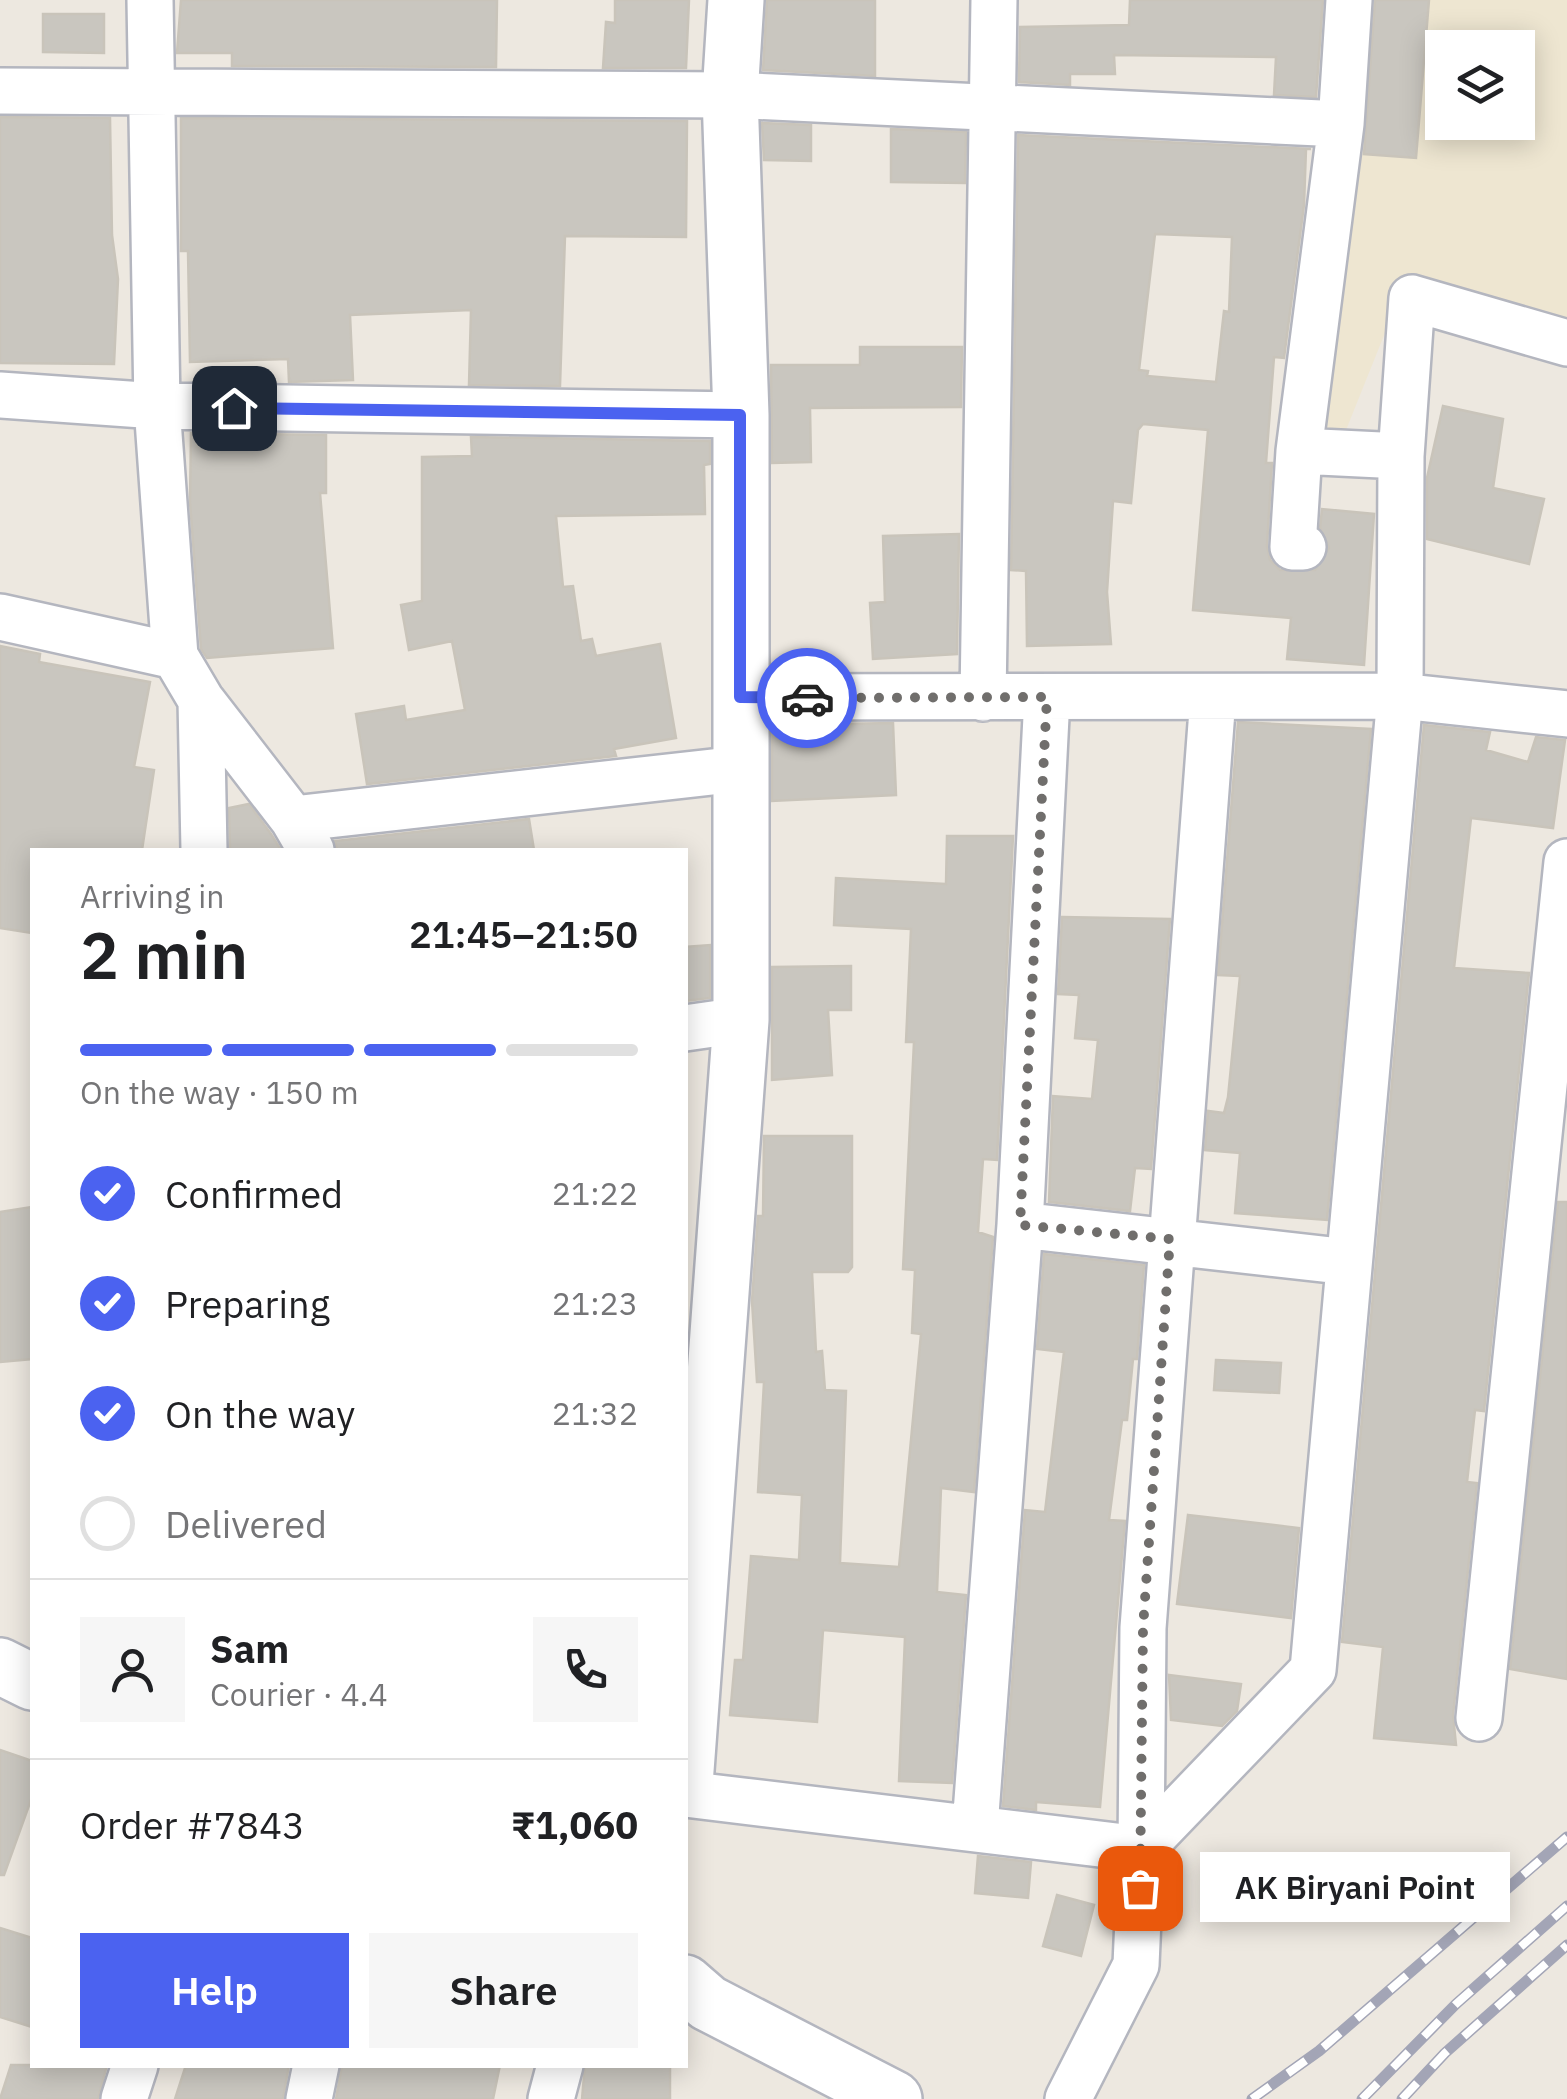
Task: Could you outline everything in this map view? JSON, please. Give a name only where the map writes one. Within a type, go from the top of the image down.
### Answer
[{"type":"street","points":[[150,0],[156,406],[175,656],[201,700],[302,834],[740,769]]},
{"type":"street","points":[[688,1743],[741,1020],[740,415],[730,94],[736,0]]},
{"type":"street","points":[[983,698],[994,0]]},
{"type":"street","points":[[1302,548],[1293,547],[1299,451],[1341,124],[1349,0]]},
{"type":"street","points":[[0,91],[730,94],[1341,124]]},
{"type":"street","points":[[1141,1848],[1313,1670],[1400,696],[1401,456],[1412,298],[1567,343]]},
{"type":"street","points":[[0,395],[156,406],[740,415]]},
{"type":"street","points":[[1299,451],[1401,456]]},
{"type":"street","points":[[0,617],[175,656]]},
{"type":"street","points":[[740,697],[1400,696],[1567,714]]},
{"type":"street","points":[[975,1826],[1020,1225],[1047,697]]},
{"type":"street","points":[[1068,2099],[1136,1965],[1143,1628],[1213,697]]},
{"type":"street","points":[[201,700],[204,848]]},
{"type":"street","points":[[1479,1718],[1567,862]]},
{"type":"street","points":[[688,1028],[741,1020]]},
{"type":"street","points":[[1020,1225],[1350,1262]]},
{"type":"street","points":[[0,1666],[30,1681]]},
{"type":"street","points":[[0,1704],[30,1717]]},
{"type":"street","points":[[688,1794],[1141,1848]]},
{"type":"street","points":[[688,1985],[708,2002],[894,2099]]},
{"type":"street","points":[[688,2028],[825,2099]]},
{"type":"street","points":[[124,2099],[134,2068]]},
{"type":"street","points":[[309,2099],[315,2068]]},
{"type":"street","points":[[550,2099],[559,2068]]},
{"type":"shaded area","points":[[1344,0],[1567,0],[1567,333],[1403,288],[1338,450],[1301,439]]},
{"type":"building","points":[[181,0],[497,0],[496,67],[232,66],[232,53],[177,53]]},
{"type":"building","points":[[615,0],[689,0],[686,68],[603,68],[606,22],[615,23]]},
{"type":"building","points":[[767,0],[875,0],[875,76],[763,70]]},
{"type":"building","points":[[1130,0],[1323,0],[1316,97],[1274,95],[1276,57],[1114,55],[1115,74],[1070,74],[1070,85],[1019,82],[1020,27],[1129,25]]},
{"type":"building","points":[[1375,0],[1429,0],[1416,158],[1364,154]]},
{"type":"building","points":[[43,14],[104,14],[104,53],[43,52]]},
{"type":"building","points":[[0,117],[110,118],[112,235],[118,279],[114,364],[0,363]]},
{"type":"building","points":[[181,118],[687,121],[686,237],[565,236],[560,386],[469,385],[471,310],[350,315],[353,380],[289,382],[288,359],[190,362],[188,251],[181,251]]},
{"type":"building","points":[[762,123],[811,125],[811,161],[764,160]]},
{"type":"building","points":[[891,129],[966,132],[965,183],[891,182]]},
{"type":"building","points":[[1018,135],[1311,149],[1306,149],[1304,205],[1284,358],[1274,357],[1266,463],[1272,463],[1267,546],[1270,560],[1280,570],[1315,570],[1329,548],[1320,528],[1322,509],[1374,514],[1364,665],[1287,659],[1291,618],[1193,610],[1208,430],[1143,424],[1138,430],[1131,503],[1113,501],[1107,592],[1111,644],[1027,646],[1026,571],[1011,570]],"holes":[[[1155,234],[1232,237],[1229,312],[1224,311],[1216,382],[1147,376],[1148,371],[1139,370]]]},
{"type":"building","points":[[860,347],[962,347],[961,407],[810,408],[811,462],[772,463],[771,365],[860,365]]},
{"type":"building","points":[[1443,406],[1503,419],[1493,488],[1544,499],[1529,564],[1427,539],[1427,478]]},
{"type":"building","points":[[191,433],[326,435],[326,493],[320,493],[333,648],[207,658],[201,649],[190,502]]},
{"type":"building","points":[[471,437],[710,441],[710,464],[704,465],[705,514],[556,516],[563,587],[573,586],[581,641],[592,639],[596,656],[660,644],[676,738],[614,749],[616,756],[367,784],[356,714],[404,706],[406,720],[465,710],[452,641],[409,650],[401,605],[422,601],[422,457],[472,456]]},
{"type":"building","points":[[959,534],[957,654],[873,659],[870,603],[885,602],[883,536]]},
{"type":"building","points":[[0,646],[40,654],[39,662],[150,682],[134,767],[154,770],[142,848],[30,848],[30,933],[0,928]]},
{"type":"building","points":[[1238,722],[1371,729],[1327,1220],[1235,1213],[1240,1153],[1205,1150],[1208,1111],[1224,1113],[1228,1097],[1240,976],[1218,975]]},
{"type":"building","points":[[893,723],[896,795],[772,801],[772,725]]},
{"type":"building","points":[[1424,725],[1490,732],[1486,750],[1528,762],[1536,737],[1565,740],[1553,828],[1471,818],[1454,968],[1529,973],[1484,1411],[1475,1410],[1467,1482],[1477,1483],[1453,1715],[1456,1745],[1374,1738],[1383,1647],[1342,1642]]},
{"type":"building","points":[[249,804],[280,848],[230,848],[229,808]]},
{"type":"building","points":[[529,819],[534,848],[337,848],[335,841]]},
{"type":"building","points":[[947,836],[1013,836],[997,1160],[983,1159],[978,1232],[993,1237],[974,1492],[941,1488],[937,1592],[966,1595],[952,1783],[899,1781],[905,1637],[823,1630],[817,1722],[730,1715],[735,1660],[743,1660],[751,1556],[799,1560],[802,1495],[758,1492],[764,1382],[757,1382],[752,1301],[758,1216],[763,1216],[764,1136],[852,1136],[852,1267],[848,1272],[812,1272],[816,1352],[822,1351],[825,1390],[846,1391],[840,1563],[899,1567],[921,1334],[912,1333],[915,1270],[903,1269],[914,1042],[906,1042],[911,929],[834,925],[836,878],[946,884]]},
{"type":"building","points":[[1062,917],[1170,919],[1151,1169],[1135,1168],[1130,1211],[1049,1202],[1053,1096],[1092,1099],[1098,1040],[1075,1038],[1079,995],[1058,994]]},
{"type":"building","points":[[710,945],[710,998],[688,1001],[688,947]]},
{"type":"building","points":[[851,966],[851,1010],[828,1010],[832,1075],[772,1080],[772,967]]},
{"type":"building","points":[[1558,1202],[1567,1202],[1567,1679],[1510,1669]]},
{"type":"building","points":[[30,1207],[30,1359],[0,1362],[0,1212]]},
{"type":"building","points":[[1044,1254],[1144,1265],[1137,1359],[1133,1359],[1127,1420],[1122,1420],[1109,1520],[1125,1521],[1100,1807],[1036,1802],[1036,1810],[1003,1806],[1025,1510],[1045,1512],[1064,1352],[1037,1349]]},
{"type":"building","points":[[1216,1360],[1281,1363],[1279,1393],[1214,1390]]},
{"type":"building","points":[[1188,1515],[1299,1528],[1291,1618],[1177,1604]]},
{"type":"building","points":[[1169,1675],[1241,1684],[1237,1711],[1222,1726],[1171,1720]]},
{"type":"building","points":[[0,1750],[30,1760],[30,1803],[4,1875],[0,1875]]},
{"type":"building","points":[[978,1856],[1031,1862],[1028,1898],[975,1893]]},
{"type":"building","points":[[1057,1895],[1094,1905],[1081,1956],[1043,1946]]},
{"type":"building","points":[[0,1928],[30,1937],[30,2026],[0,2017]]},
{"type":"building","points":[[11,2065],[106,2068],[98,2099],[0,2099]]},
{"type":"building","points":[[185,2068],[288,2068],[283,2099],[175,2099]]},
{"type":"building","points":[[341,2068],[499,2068],[493,2099],[336,2099]]},
{"type":"building","points":[[585,2068],[670,2068],[670,2099],[582,2099]]},
{"type":"railway","points":[[1252,2099],[1319,2051],[1567,1837]]},
{"type":"railway","points":[[1362,2099],[1456,2004],[1567,1906]]},
{"type":"railway","points":[[1402,2099],[1445,2053],[1567,1945]]},
{"type":"way so far","points":[[807,698],[1047,697],[1020,1225],[1170,1239],[1143,1628],[1140,1888]]},
{"type":"place","name":"AK Biryani Point","points":[[1140,1888]]},
{"type":"route","points":[[234,408],[740,415],[740,697],[807,698]]}]
